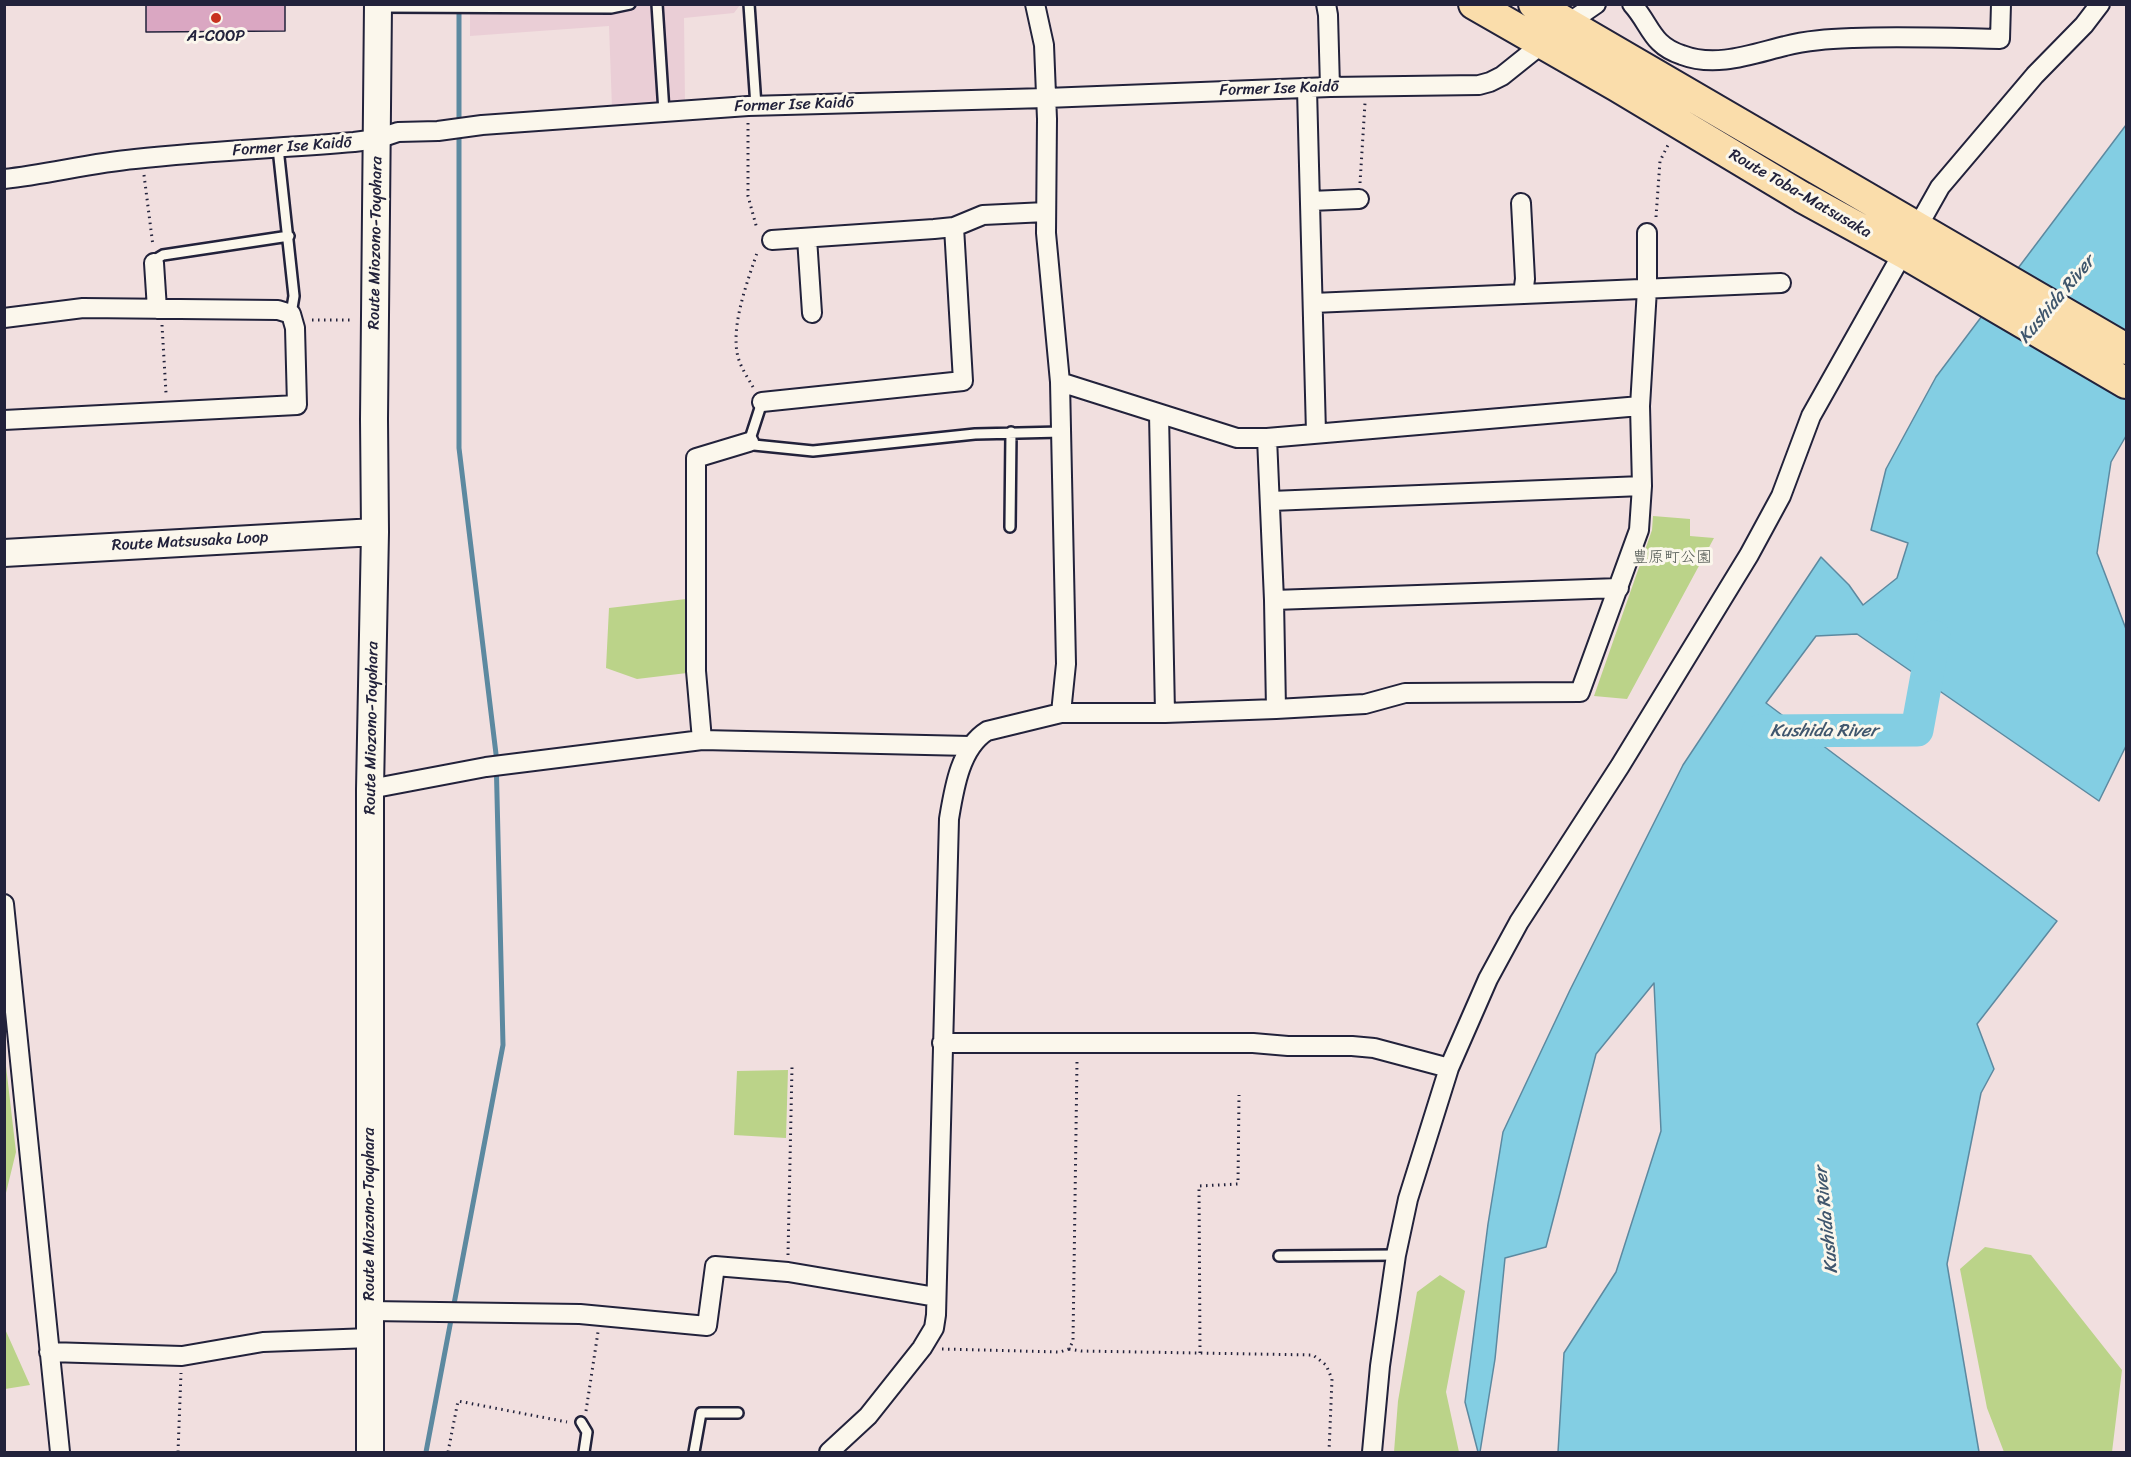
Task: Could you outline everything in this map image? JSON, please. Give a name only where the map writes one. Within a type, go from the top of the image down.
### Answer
[{"type":"main road","name":"Route Toba-Matsusaka","points":[[1474,4],[1617,86],[1802,197],[1921,246],[2127,349]]},
{"type":"main road","name":"Route Toba-Matsusaka","points":[[1534,4],[1921,246],[2127,383]]},
{"type":"main road","name":"Route Miozono-Toyohara","points":[[370,1452],[370,789],[375,532],[378,6]]},
{"type":"main road","name":"Route Matsusaka Loop","points":[[4,553],[375,532]]},
{"type":"street","points":[[1035,4],[1044,45],[1046,212],[1062,432],[1066,664],[1061,713]]},
{"type":"street","points":[[1326,4],[1330,87]]},
{"type":"street","name":"Former Ise Kaidō","points":[[4,179],[141,158],[354,142],[377,139],[398,132],[438,131],[482,125],[752,106],[1330,87],[1479,85],[1502,76],[1542,43],[1596,4]]},
{"type":"street","points":[[1632,4],[1652,35],[1669,50],[1701,60],[1750,55],[1785,46],[1843,39],[2000,39],[2001,4]]},
{"type":"street","points":[[1372,1452],[1380,1366],[1396,1255],[1408,1199],[1449,1068],[1488,979],[1519,922],[1620,766],[1754,545],[1781,496],[1811,416],[1921,246],[1940,187],[2035,75],[2084,25],[2100,4]]},
{"type":"street","points":[[1307,89],[1316,433]]},
{"type":"street","points":[[1310,201],[1359,199]]},
{"type":"street","points":[[1521,203],[1525,279],[1523,294]]},
{"type":"street","points":[[763,237],[807,237],[954,226],[983,215],[1046,212]]},
{"type":"street","points":[[762,402],[963,381],[954,226]]},
{"type":"street","points":[[830,1452],[867,1416],[922,1348],[934,1328],[949,819],[953,792],[970,746],[976,738],[987,731],[1061,713],[1276,709],[1365,704],[1405,693],[1580,692],[1639,530],[1642,486],[1640,406],[1647,289],[1647,233]]},
{"type":"street","points":[[807,237],[812,313]]},
{"type":"street","points":[[156,260],[157,309]]},
{"type":"street","points":[[1313,303],[1781,283]]},
{"type":"street","points":[[4,318],[83,308],[278,310],[292,317],[295,328],[297,405],[4,420]]},
{"type":"street","points":[[1060,382],[1237,438],[1267,438],[1640,406]]},
{"type":"street","points":[[1159,414],[1165,712]]},
{"type":"street","points":[[1267,438],[1271,501],[1276,709]]},
{"type":"street","points":[[702,740],[696,671],[696,458],[749,442]]},
{"type":"street","points":[[1271,501],[1642,486]]},
{"type":"street","points":[[1274,600],[1619,588]]},
{"type":"street","points":[[370,789],[486,767],[702,740],[970,746]]},
{"type":"street","points":[[4,903],[60,1452]]},
{"type":"street","points":[[942,1043],[1253,1043],[1288,1046],[1352,1046],[1374,1048],[1449,1068]]},
{"type":"street","points":[[370,1311],[594,1316],[707,1326],[715,1266],[788,1272],[936,1297]]},
{"type":"street","points":[[49,1352],[182,1356],[263,1342],[370,1338]]},
{"type":"lane","points":[[378,6],[611,8],[630,4]]},
{"type":"lane","points":[[657,4],[664,112]]},
{"type":"lane","points":[[749,4],[752,106]]},
{"type":"lane","points":[[278,148],[294,296],[292,317]]},
{"type":"lane","points":[[156,260],[163,255],[289,236]]},
{"type":"lane","points":[[762,402],[749,442],[754,445],[813,451],[975,434],[1062,432]]},
{"type":"lane","points":[[1010,527],[1011,432]]},
{"type":"lane","points":[[1279,1256],[1396,1255]]},
{"type":"lane","points":[[694,1452],[701,1413],[738,1413]]},
{"type":"lane","points":[[581,1422],[587,1432],[584,1452]]},
{"type":"path","points":[[1359,199],[1366,86]]},
{"type":"path","points":[[752,106],[748,196],[763,237],[741,309],[737,350],[741,367],[762,402]]},
{"type":"path","points":[[1647,233],[1654,231],[1660,161],[1672,138]]},
{"type":"path","points":[[141,158],[156,260]]},
{"type":"path","points":[[157,309],[162,321],[167,411]]},
{"type":"path","points":[[292,317],[363,321]]},
{"type":"path","points":[[1069,1349],[1073,1341],[1076,1063],[1083,1044]]},
{"type":"path","points":[[788,1272],[792,1068]]},
{"type":"path","points":[[1200,1354],[1199,1186],[1238,1184],[1239,1095]]},
{"type":"path","points":[[448,1452],[458,1401],[569,1422],[585,1420],[598,1328],[594,1316]]},
{"type":"path","points":[[922,1348],[1313,1355],[1326,1365],[1332,1379],[1329,1452]]},
{"type":"path","points":[[178,1452],[182,1356]]},
{"type":"shaded area","points":[[470,5],[740,5],[734,13],[684,18],[685,102],[612,108],[609,26],[470,36]]},
{"type":"green space","name":"豊原町公園","points":[[1653,516],[1690,519],[1690,536],[1714,538],[1627,699],[1594,696],[1652,530]]},
{"type":"green space","points":[[686,599],[687,673],[637,679],[606,668],[609,608]]},
{"type":"green space","points":[[4,1049],[16,1152],[5,1197],[4,1197]]},
{"type":"green space","points":[[788,1070],[786,1138],[734,1135],[737,1071]]},
{"type":"green space","points":[[1985,1247],[2031,1255],[2122,1370],[2112,1452],[2004,1452],[1987,1408],[1960,1269]]},
{"type":"green space","points":[[1440,1275],[1465,1291],[1446,1392],[1459,1452],[1394,1452],[1398,1401],[1417,1292]]},
{"type":"green space","points":[[5,1329],[30,1385],[5,1389]]},
{"type":"water","points":[[2126,125],[2126,436],[2111,462],[2097,553],[2126,629],[2126,746],[2099,801],[1857,634],[1816,636],[1766,703],[2057,921],[1977,1024],[1994,1069],[1981,1093],[1947,1264],[1979,1452],[1558,1452],[1564,1353],[1616,1272],[1661,1131],[1654,983],[1596,1054],[1546,1247],[1505,1258],[1495,1359],[1480,1452],[1478,1452],[1465,1402],[1488,1224],[1503,1132],[1570,990],[1683,765],[1821,557],[1849,585],[1863,605],[1897,578],[1908,543],[1871,530],[1886,469],[1936,377]]},
{"type":"building","name":"A-COOP","points":[[146,4],[285,4],[285,31],[146,32]]},
{"type":"waterway","points":[[426,1452],[503,1045],[496,754],[459,448],[459,6]]},
{"type":"waterway","name":"Kushida River","points":[[1758,732],[1917,730],[1934,637]]},
{"type":"place","name":"A-COOP","points":[[216,18]]}]
